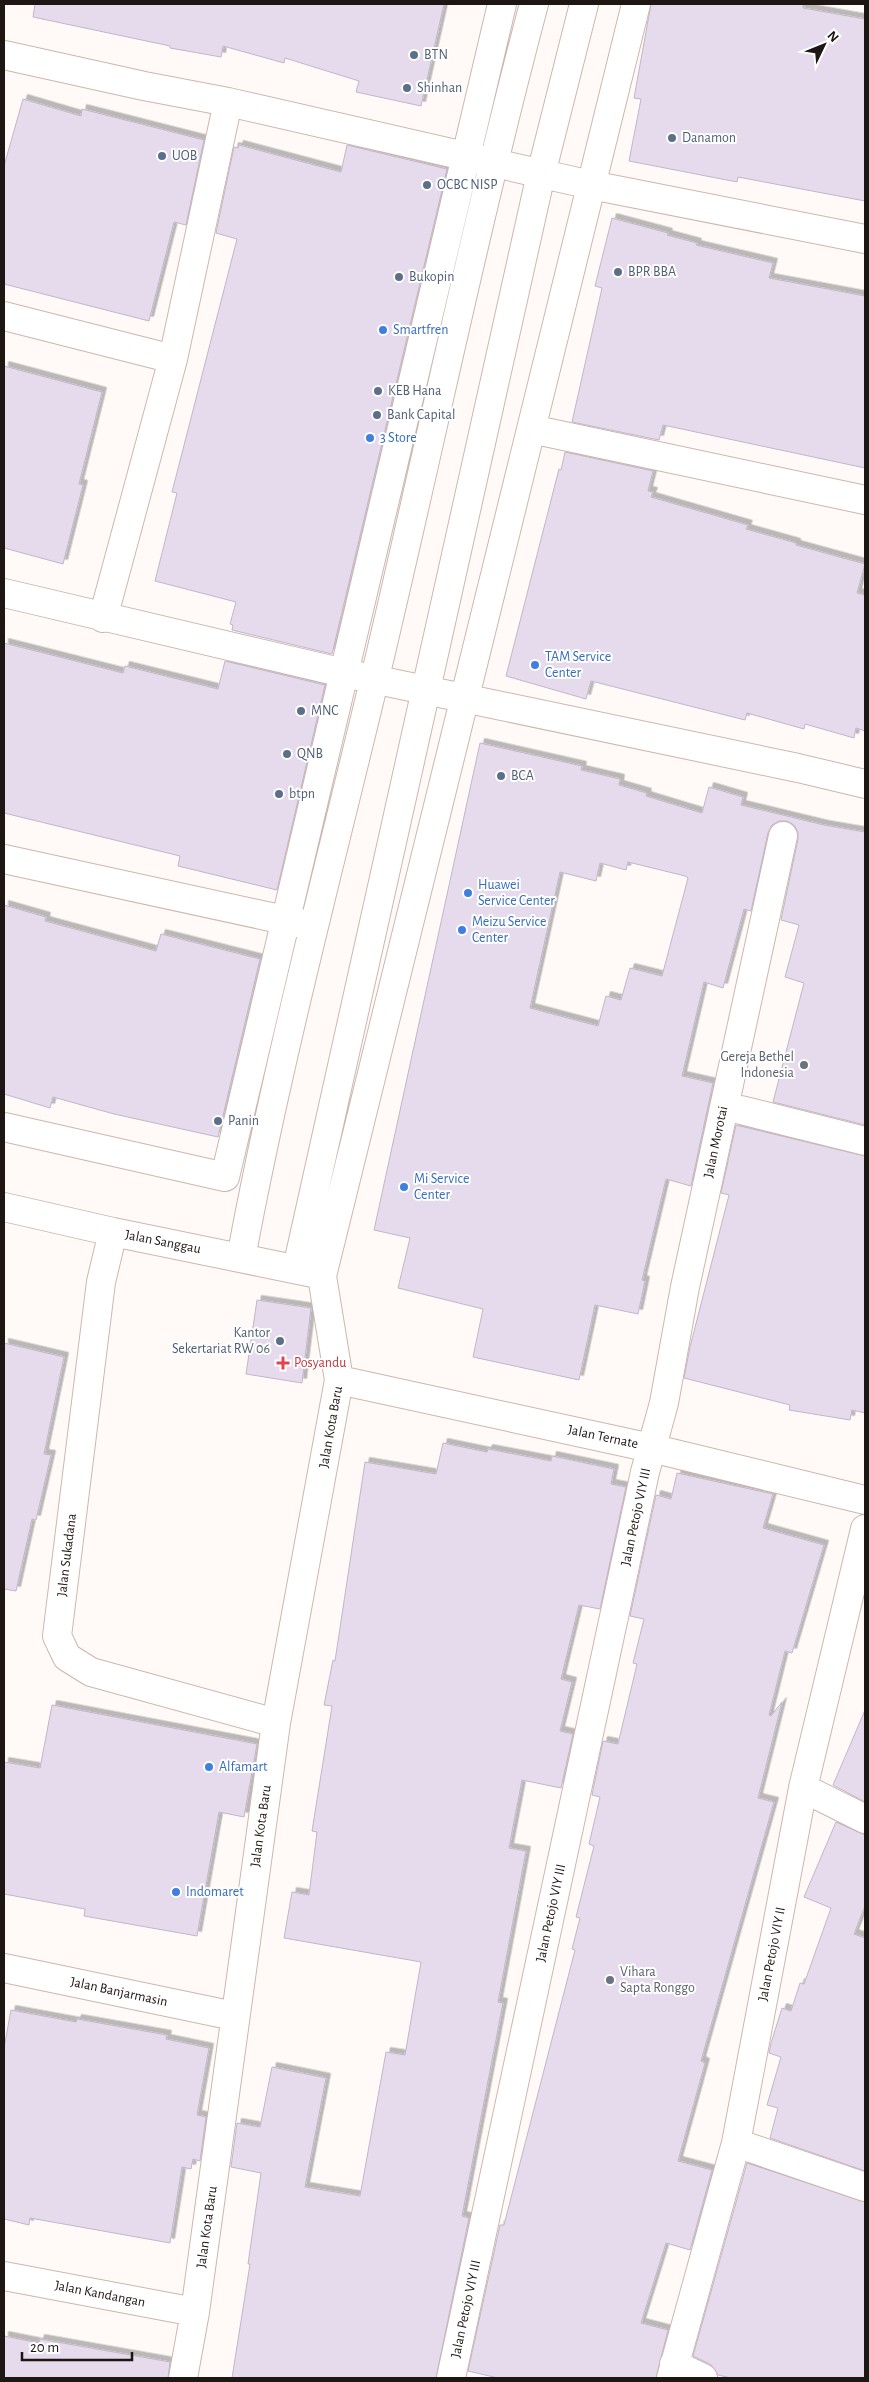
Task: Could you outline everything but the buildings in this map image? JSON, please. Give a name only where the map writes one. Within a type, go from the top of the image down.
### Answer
[{"type":"street","points":[[4,1128],[225,1177],[502,4]]},
{"type":"street","points":[[241,1258],[295,1006],[375,678],[500,130],[534,4]]},
{"type":"street","points":[[309,1272],[427,690],[541,174],[584,4]]},
{"type":"street","points":[[309,1272],[464,698],[636,4]]},
{"type":"street","points":[[4,56],[228,102],[591,185],[865,239]]},
{"type":"street","points":[[102,618],[173,359],[228,102]]},
{"type":"street","points":[[4,316],[173,359]]},
{"type":"street","points":[[531,429],[865,500]]},
{"type":"street","points":[[4,593],[102,618],[344,673],[375,678],[865,784]]},
{"type":"street","name":"Jalan Morotai","points":[[652,1448],[664,1403],[685,1287],[783,836]]},
{"type":"street","points":[[4,859],[315,926]]},
{"type":"street","points":[[741,1110],[865,1141]]},
{"type":"street","name":"Jalan Sanggau","points":[[4,1207],[113,1232],[309,1272]]},
{"type":"street","name":"Jalan Sukadana","points":[[113,1232],[101,1282],[57,1636],[67,1657],[91,1672],[276,1723]]},
{"type":"street","name":"Jalan Kota Baru","points":[[183,2378],[195,2312],[234,2016],[276,1723],[339,1380],[309,1272]]},
{"type":"street","name":"Jalan Ternate","points":[[339,1380],[652,1448],[865,1500]]},
{"type":"street","name":"Jalan Petojo VIY III","points":[[451,2378],[652,1448]]},
{"type":"street","name":"Jalan Petojo VIY II","points":[[672,2371],[736,2143],[803,1788],[865,1528]]},
{"type":"street","points":[[803,1788],[865,1819]]},
{"type":"street","name":"Jalan Banjarmasin","points":[[4,1968],[234,2016]]},
{"type":"street","points":[[736,2143],[865,2187]]},
{"type":"street","name":"Jalan Kandangan","points":[[4,2276],[195,2312]]},
{"type":"street","points":[[672,2371],[703,2378]]},
{"type":"place","name":"BTN","points":[[414,55]]},
{"type":"place","name":"Shinhan","points":[[407,88]]},
{"type":"place","name":"Danamon","points":[[672,138]]},
{"type":"place","name":"UOB","points":[[162,156]]},
{"type":"place","name":"OCBC NISP","points":[[427,185]]},
{"type":"place","name":"BPR BBA","points":[[618,272]]},
{"type":"place","name":"Bukopin","points":[[399,277]]},
{"type":"place","name":"Smartfren","points":[[383,330]]},
{"type":"place","name":"KEB Hana","points":[[378,391]]},
{"type":"place","name":"Bank Capital","points":[[377,415]]},
{"type":"place","name":"3 Store","points":[[370,438]]},
{"type":"place","name":"TAM Service Center","points":[[535,665]]},
{"type":"place","name":"MNC","points":[[301,711]]},
{"type":"place","name":"QNB","points":[[287,754]]},
{"type":"place","name":"BCA","points":[[501,776]]},
{"type":"place","name":"btpn","points":[[279,794]]},
{"type":"place","name":"Huawei Service Center","points":[[468,893]]},
{"type":"place","name":"Meizu Service Center","points":[[462,930]]},
{"type":"place","name":"Gereja Bethel Indonesia","points":[[804,1065]]},
{"type":"place","name":"Panin","points":[[218,1121]]},
{"type":"place","name":"Mi Service Center","points":[[404,1187]]},
{"type":"place","name":"Kantor Sekertariat RW 06","points":[[280,1341]]},
{"type":"place","name":"Posyandu","points":[[283,1363]]},
{"type":"place","name":"Alfamart","points":[[209,1767]]},
{"type":"place","name":"Indomaret","points":[[176,1892]]},
{"type":"place","name":"Vihara Sapta Ronggo","points":[[610,1980]]}]
